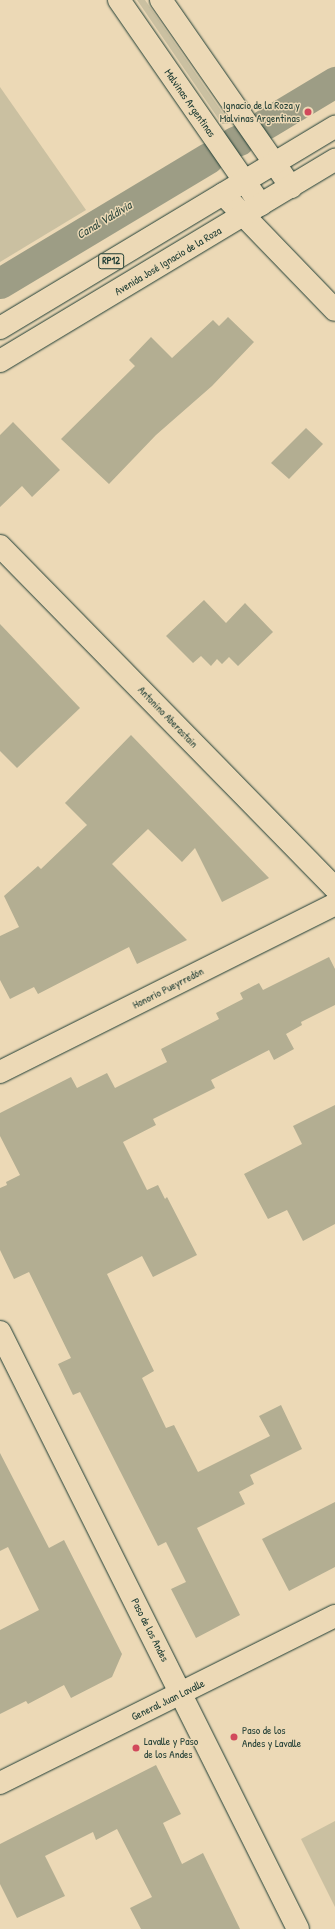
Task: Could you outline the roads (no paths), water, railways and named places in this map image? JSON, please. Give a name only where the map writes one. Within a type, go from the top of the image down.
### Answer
[{"type":"street","name":"Malvinas Argentinas","points":[[120,0],[261,205]]},
{"type":"street","points":[[161,0],[291,187]]},
{"type":"street","name":"RP12","points":[[0,328],[335,127]]},
{"type":"street","name":"Avenida José Ignacio de la Roza","points":[[0,361],[335,160]]},
{"type":"street","points":[[223,194],[242,216],[335,310]]},
{"type":"street","name":"Antonino Aberastain","points":[[0,546],[335,888]]},
{"type":"street","name":"Honorio Pueyrredón","points":[[0,1072],[335,904]]},
{"type":"street","name":"Paso de los Andes","points":[[0,1332],[182,1693],[298,1929]]},
{"type":"street","name":"General Juan Lavalle","points":[[0,1783],[335,1616]]},
{"type":"waterway","name":"Canal Valdivia","points":[[265,124],[335,82]]},
{"type":"waterway","name":"Canal Valdivia","points":[[234,142],[239,140]]},
{"type":"waterway","name":"Canal Valdivia","points":[[0,283],[208,158]]},
{"type":"place","name":"Ignacio de la Roza y Malvinas Argentinas","points":[[308,112]]},
{"type":"place","name":"Paso de los Andes y Lavalle","points":[[234,1737]]},
{"type":"place","name":"Lavalle y Paso de los Andes","points":[[136,1748]]}]
